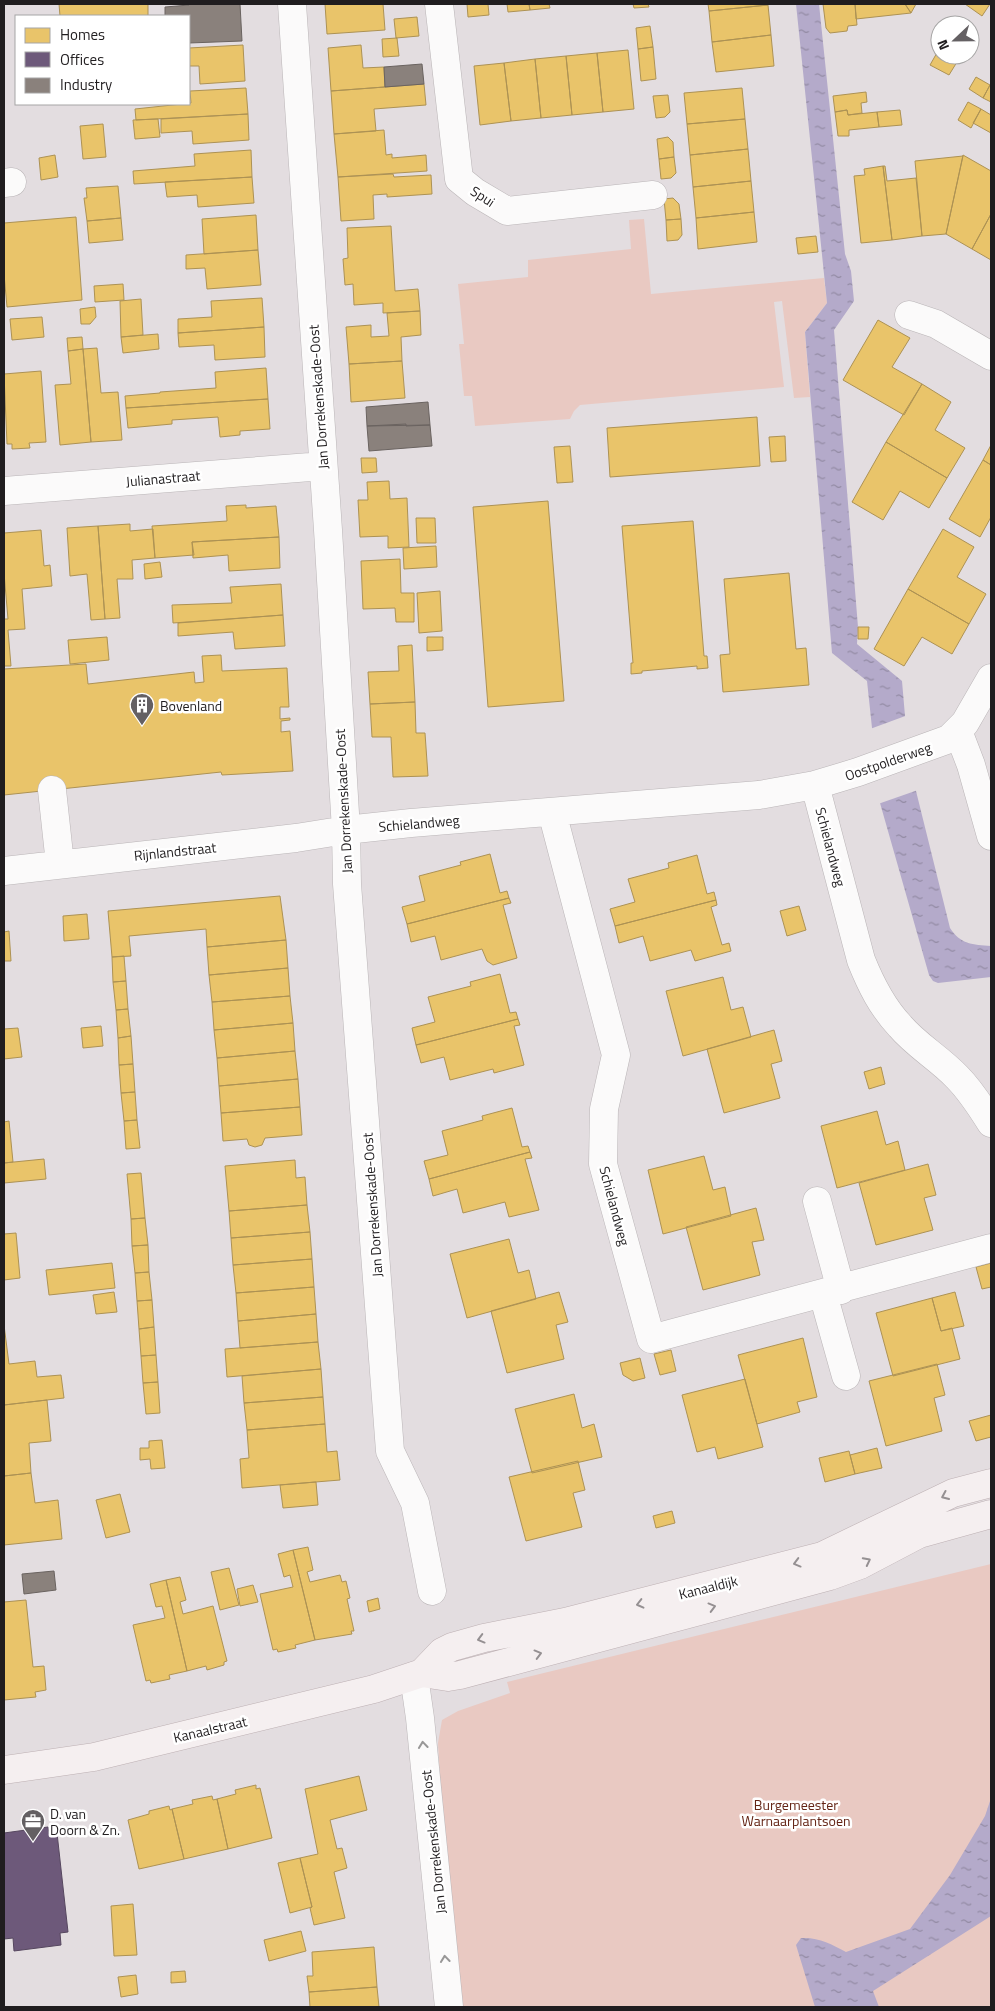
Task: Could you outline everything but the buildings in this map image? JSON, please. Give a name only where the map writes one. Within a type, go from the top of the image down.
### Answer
[{"type":"main road","name":"Kanaaldijk","points":[[418,1675],[442,1652],[468,1642],[565,1622],[822,1556],[953,1493],[991,1483]]},
{"type":"main road","name":"Kanaaldijk","points":[[418,1675],[448,1677],[460,1675],[830,1576],[860,1565],[919,1534],[991,1514]]},
{"type":"main road","name":"Kanaalstraat","points":[[4,1770],[94,1757],[350,1696],[418,1675]]},
{"type":"street","name":"Jan Dorrekenskade-Oost","points":[[292,4],[346,830],[347,884],[390,1451],[415,1503],[432,1591]]},
{"type":"street","name":"Spui","points":[[439,4],[459,179],[507,211],[653,196]]},
{"type":"street","points":[[909,315],[936,324],[991,356]]},
{"type":"street","name":"Julianastraat","points":[[4,491],[323,466]]},
{"type":"street","name":"Oostpolderweg","points":[[815,785],[920,750],[949,738],[958,731],[970,714],[991,678]]},
{"type":"street","points":[[958,731],[972,765],[991,836]]},
{"type":"street","name":"Schielandweg","points":[[346,830],[759,795],[815,785],[862,960],[872,987],[885,1009],[917,1044],[957,1077],[980,1105],[991,1123]]},
{"type":"street","points":[[52,790],[60,864]]},
{"type":"street","name":"Schielandweg","points":[[552,812],[616,1056],[604,1109],[603,1164],[651,1339],[991,1248]]},
{"type":"street","name":"Rijnlandstraat","points":[[4,871],[296,838],[346,830]]},
{"type":"street","points":[[817,1201],[846,1376]]},
{"type":"street","name":"Jan Dorrekenskade-Oost","points":[[418,1675],[420,1718],[450,2007]]},
{"type":"green space","points":[[644,219],[651,294],[824,278],[827,303],[805,332],[810,397],[794,398],[782,301],[774,302],[784,387],[580,405],[570,419],[475,426],[472,396],[464,396],[459,344],[464,344],[458,284],[528,277],[528,260],[631,249],[629,220]]},
{"type":"green space","name":"Burgemeester Warnaarplantsoen","points":[[991,1564],[991,2007],[453,2007],[438,1743],[442,1720],[458,1711],[510,1693],[507,1682]]},
{"type":"water","points":[[796,4],[819,4],[845,254],[851,271],[854,301],[834,330],[858,627],[857,644],[902,681],[916,791],[950,928],[958,937],[968,943],[991,946],[991,977],[938,983],[933,981],[929,975],[880,803],[867,681],[832,653],[805,332],[827,303]]},
{"type":"water","points":[[991,1798],[991,1916],[873,1991],[879,2007],[815,2007],[796,1945],[801,1938],[819,1940],[846,1952],[910,1929],[950,1875],[985,1816]]},
{"type":"pier","points":[[908,715],[918,790],[878,804],[870,729]]},
{"type":"place","name":"Bovenland","points":[[142,726]]},
{"type":"place","name":"D. van Doorn & Zn.","points":[[33,1842]]}]
